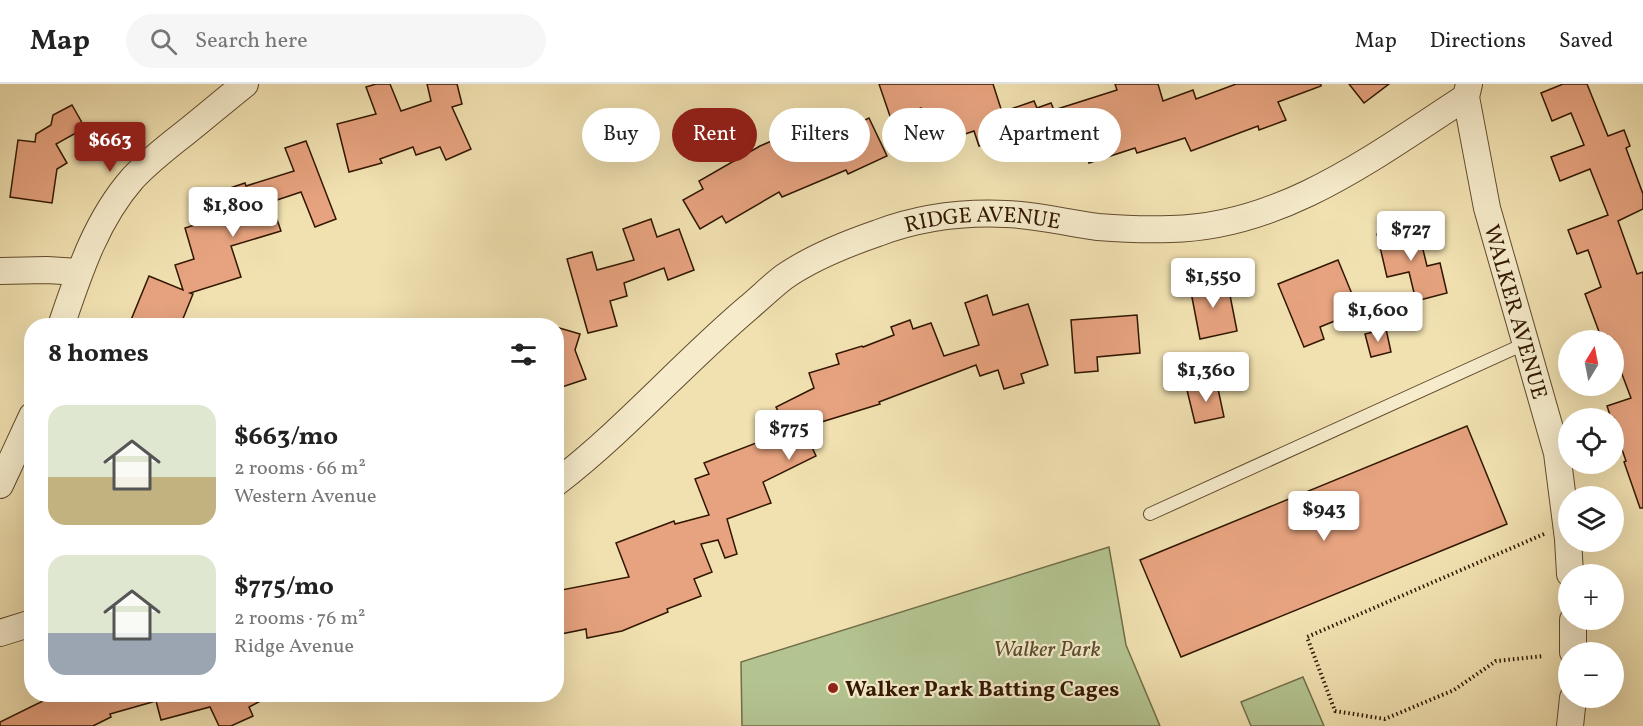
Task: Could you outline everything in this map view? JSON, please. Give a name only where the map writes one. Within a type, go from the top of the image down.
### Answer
[{"type":"street","points":[[64,318],[79,272],[104,219],[132,180],[149,161],[245,84]]},
{"type":"street","name":"WALKER AVENUE","points":[[1467,91],[1487,208],[1557,453],[1569,564]]},
{"type":"street","name":"RIDGE AVENUE","points":[[564,476],[601,446],[720,332],[785,277],[831,252],[880,232],[913,222],[978,214],[1051,218],[1096,226],[1132,229],[1175,229],[1216,224],[1262,212],[1338,179],[1467,91]]},
{"type":"street","points":[[0,271],[79,272]]},
{"type":"street","points":[[0,485],[24,433]]},
{"type":"street","points":[[0,633],[24,625]]},
{"type":"street","points":[[1570,726],[1572,708]]},
{"type":"lane","points":[[1150,514],[1524,344]]},
{"type":"path","points":[[1544,534],[1307,637],[1335,711],[1385,719],[1454,690],[1496,661],[1544,656]]},
{"type":"green space","name":"Walker Park","points":[[1109,547],[1126,645],[1160,726],[742,726],[741,662]]},
{"type":"green space","points":[[1303,677],[1324,726],[1251,726],[1241,702]]},
{"type":"building","points":[[390,84],[401,111],[431,101],[427,84],[457,84],[462,104],[452,107],[471,149],[446,160],[440,147],[416,155],[413,147],[380,159],[382,163],[349,172],[337,124],[376,114],[366,87]]},
{"type":"building","points":[[879,84],[993,84],[1001,108],[978,108],[978,143],[974,131],[966,134],[966,108],[887,108]]},
{"type":"building","points":[[1115,84],[1158,84],[1163,101],[1193,90],[1196,99],[1236,84],[1321,84],[1321,86],[1278,102],[1286,120],[1259,130],[1258,126],[1191,151],[1185,138],[1137,153],[1135,148],[1121,153],[1121,108],[1060,108],[1117,90]]},
{"type":"building","points":[[1349,84],[1389,84],[1364,103]]},
{"type":"building","points":[[1563,84],[1587,84],[1608,136],[1624,130],[1630,146],[1626,148],[1643,194],[1643,209],[1618,221],[1637,274],[1643,272],[1643,508],[1640,508],[1624,462],[1626,461],[1624,408],[1608,408],[1607,406],[1631,398],[1624,379],[1624,330],[1598,330],[1585,294],[1601,287],[1588,250],[1577,254],[1568,230],[1608,215],[1590,169],[1560,181],[1551,157],[1584,145],[1571,113],[1552,121],[1541,93]]},
{"type":"building","points":[[1034,101],[1037,108],[1014,108]]},
{"type":"building","points":[[1051,103],[1053,108],[1037,108]]},
{"type":"building","points":[[72,105],[85,128],[56,144],[67,163],[57,169],[52,203],[10,197],[18,140],[35,142],[36,134],[51,125],[53,115]]},
{"type":"building","points":[[870,120],[882,145],[882,158],[848,174],[846,170],[782,197],[779,192],[726,223],[722,216],[700,229],[683,200],[703,189],[699,181],[732,162],[757,162],[757,148],[769,142],[769,162],[870,162]]},
{"type":"building","points":[[306,141],[336,219],[315,227],[301,192],[271,202],[281,231],[231,246],[241,277],[190,293],[193,294],[183,318],[132,318],[149,276],[183,290],[175,265],[194,259],[185,228],[231,214],[224,190],[245,183],[246,186],[294,171],[285,148]]},
{"type":"building","points":[[651,219],[657,237],[679,229],[694,270],[668,280],[664,268],[624,283],[627,296],[610,301],[617,326],[588,333],[567,259],[592,252],[597,270],[634,260],[623,229]]},
{"type":"building","points":[[1417,225],[1427,266],[1440,263],[1447,293],[1416,301],[1409,272],[1387,277],[1377,234]]},
{"type":"building","points":[[1338,260],[1359,311],[1320,327],[1324,339],[1304,347],[1278,284]]},
{"type":"building","points":[[1227,280],[1237,331],[1200,339],[1190,287]]},
{"type":"building","points":[[987,295],[993,315],[1028,304],[1048,365],[1021,374],[1024,383],[1004,389],[998,370],[980,376],[976,365],[879,402],[880,404],[815,424],[821,435],[809,441],[816,456],[763,482],[771,503],[727,519],[737,554],[725,558],[718,540],[701,544],[712,572],[694,579],[701,596],[667,609],[668,612],[622,631],[587,638],[586,629],[564,633],[564,589],[629,577],[616,543],[674,521],[675,524],[709,515],[695,479],[709,474],[704,463],[772,437],[770,433],[785,426],[776,407],[814,388],[809,373],[839,364],[836,354],[894,335],[891,327],[910,320],[913,329],[931,323],[944,356],[979,345],[965,303]]},
{"type":"building","points":[[1137,315],[1140,353],[1097,357],[1098,371],[1075,373],[1071,320]]},
{"type":"building","points":[[564,329],[580,334],[575,350],[586,379],[564,386]]},
{"type":"building","points":[[1386,329],[1391,352],[1371,357],[1365,334]]},
{"type":"building","points":[[1217,384],[1224,417],[1195,423],[1187,390]]},
{"type":"building","points":[[1467,426],[1507,524],[1181,657],[1140,560]]},
{"type":"building","points":[[41,702],[152,702],[110,714],[111,717],[93,726],[0,726],[0,722]]},
{"type":"building","points":[[156,702],[259,702],[249,707],[253,716],[231,726],[219,726],[210,707],[161,720]]},
{"type":"place","name":"Walker Park Batting Cages","points":[[833,688]]}]
